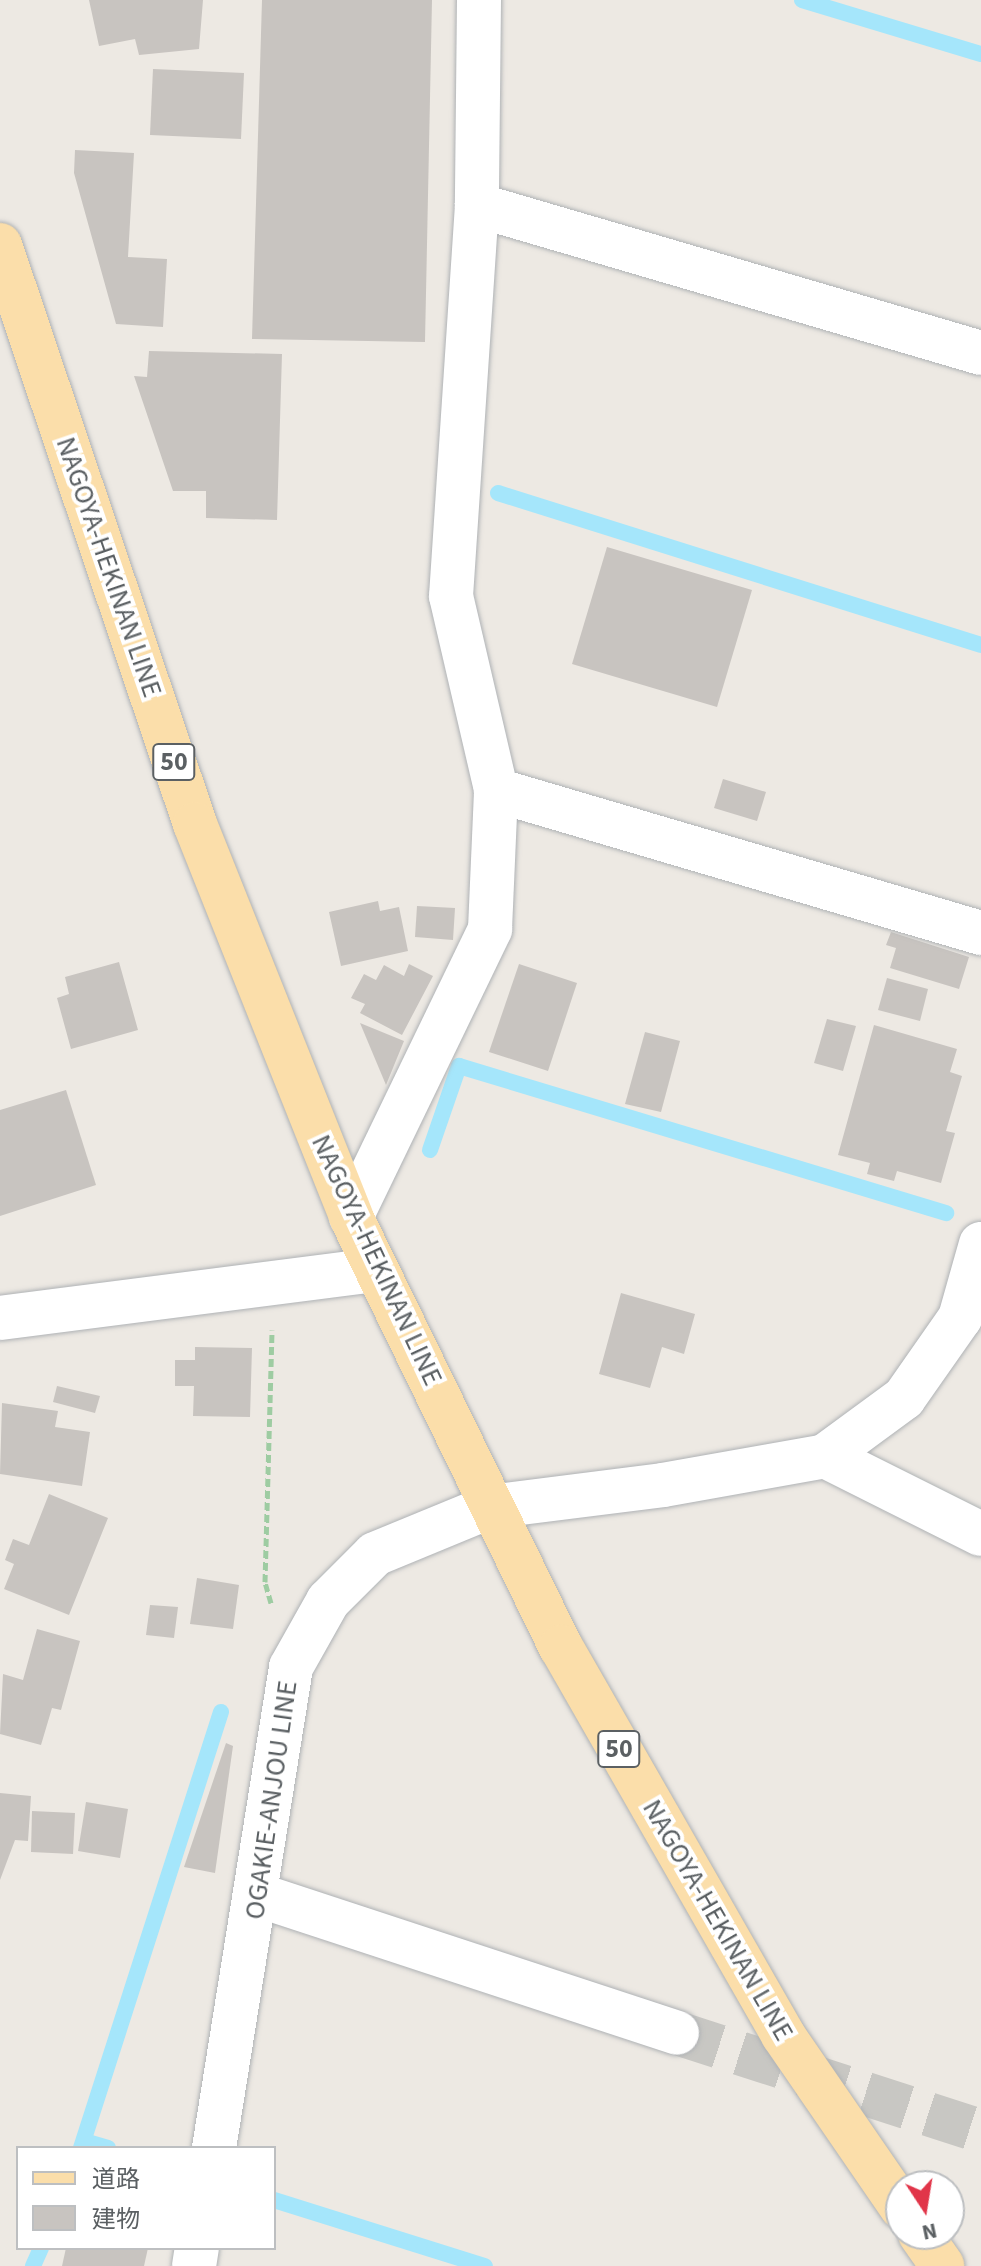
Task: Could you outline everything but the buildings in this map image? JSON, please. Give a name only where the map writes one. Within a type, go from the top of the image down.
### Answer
[{"type":"main road","name":"NAGOYA-HEKINAN LINE","points":[[0,245],[195,824],[351,1217],[375,1270],[431,1376],[489,1507],[561,1647],[783,2035],[885,2184]]},
{"type":"street","points":[[351,1217],[490,929],[496,790],[451,596],[477,205],[479,0]]},
{"type":"street","points":[[477,205],[981,353]]},
{"type":"street","points":[[496,790],[981,933]]},
{"type":"street","points":[[981,1244],[960,1318],[904,1398],[825,1456],[981,1534]]},
{"type":"street","points":[[0,1318],[375,1270]]},
{"type":"street","name":"OGAKIE-ANJOU LINE","points":[[214,2146],[258,1895],[291,1667],[328,1601],[375,1554],[489,1507],[663,1485],[825,1456]]},
{"type":"street","points":[[258,1895],[677,2033]]},
{"type":"path","points":[[273,1281],[265,1582],[291,1667]]},
{"type":"waterway","points":[[802,0],[981,54]]},
{"type":"waterway","points":[[498,493],[981,645]]},
{"type":"waterway","points":[[430,1150],[459,1066],[946,1213]]},
{"type":"waterway","points":[[82,2146],[221,1712]]},
{"type":"waterway","points":[[84,2141],[101,2146]]},
{"type":"waterway","points":[[276,2201],[485,2266]]},
{"type":"waterway","points":[[33,2266],[40,2250]]},
{"type":"tunnel","points":[[677,2033],[981,2131]]}]
